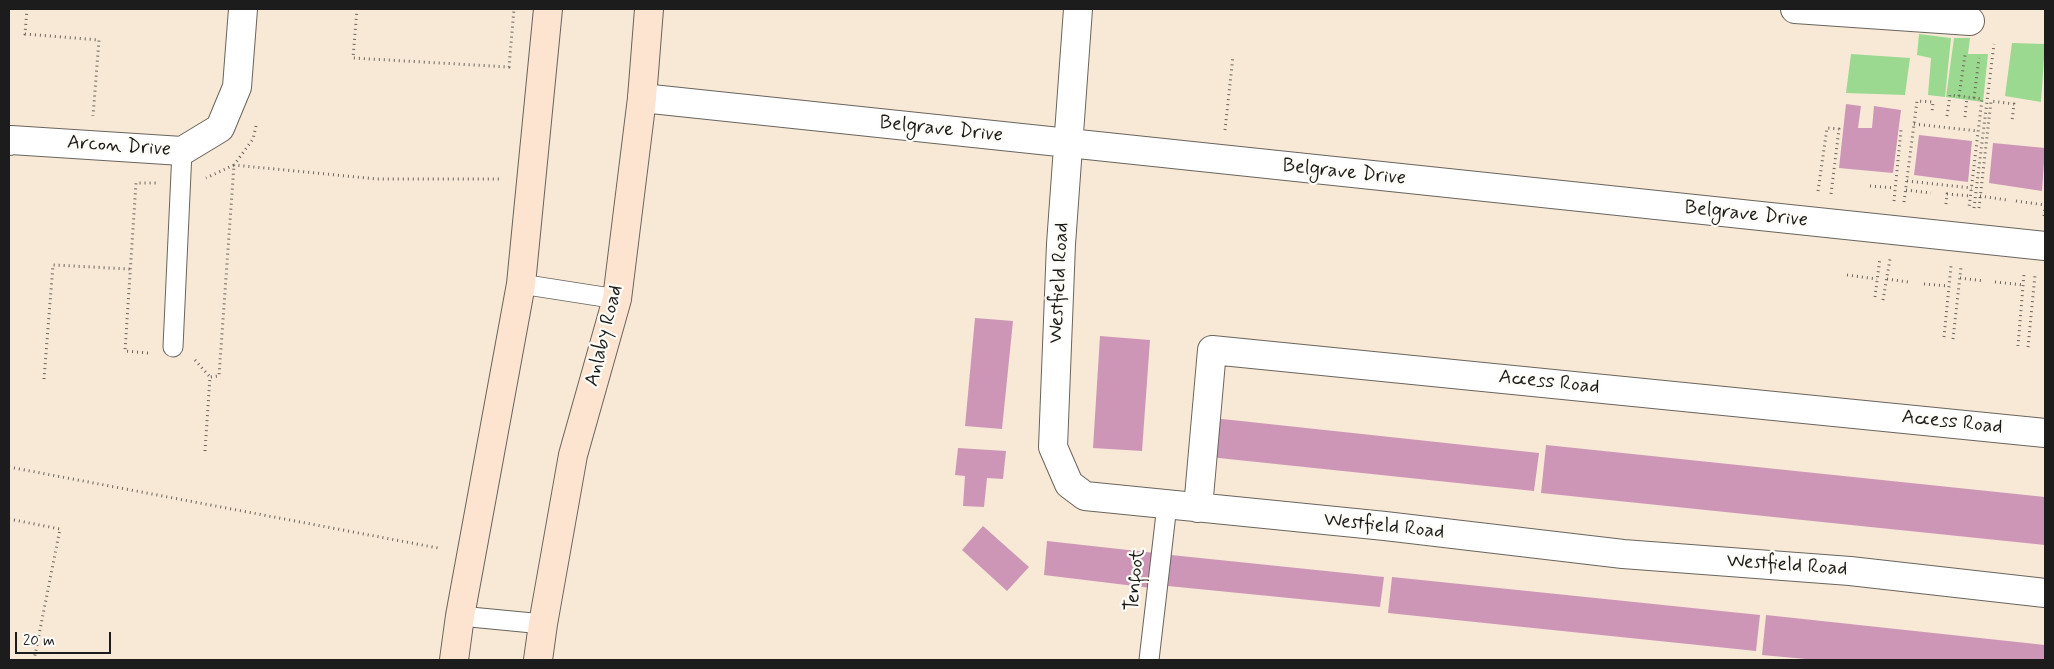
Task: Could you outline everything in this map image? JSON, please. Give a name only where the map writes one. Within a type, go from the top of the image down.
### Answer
[{"type":"main road","points":[[454,660],[460,616],[521,284],[548,9]]},
{"type":"main road","name":"Anlaby Road","points":[[538,660],[542,624],[573,455],[617,299],[642,98],[648,9]]},
{"type":"street","name":"Arcon Drive","points":[[9,141],[182,151],[220,128],[237,87],[242,9]]},
{"type":"street","name":"Westfield Road","points":[[1078,9],[1061,244],[1053,447],[1069,484],[1085,496],[1385,526],[1623,554],[1850,571],[2045,593]]},
{"type":"street","points":[[1795,9],[1970,21]]},
{"type":"street","name":"Belgrave Drive","points":[[642,98],[2045,246]]},
{"type":"street","name":"Access Road","points":[[1198,508],[1212,350],[2045,433]]},
{"type":"lane","points":[[173,347],[182,151]]},
{"type":"lane","points":[[521,284],[617,299]]},
{"type":"lane","name":"Tenfoot","points":[[1150,660],[1167,505]]},
{"type":"lane","points":[[460,616],[542,624]]},
{"type":"path","points":[[27,9],[25,34],[98,40],[90,145]]},
{"type":"path","points":[[357,9],[353,58],[509,67],[514,9]]},
{"type":"path","points":[[1973,214],[1994,44]]},
{"type":"path","points":[[1225,131],[1233,56]]},
{"type":"path","points":[[1959,96],[1964,56]]},
{"type":"path","points":[[1974,98],[1979,58]]},
{"type":"path","points":[[1947,116],[1950,95],[1982,99],[1969,211]]},
{"type":"path","points":[[1965,117],[1967,97]]},
{"type":"path","points":[[1904,207],[1917,101],[1933,102],[1932,113]]},
{"type":"path","points":[[1978,214],[1990,101],[2014,104],[2012,121]]},
{"type":"path","points":[[210,377],[219,376],[234,165],[253,139],[257,122]]},
{"type":"path","points":[[1914,124],[1978,131]]},
{"type":"path","points":[[1818,196],[1827,128],[1839,129],[1830,197]]},
{"type":"path","points":[[1893,205],[1902,130]]},
{"type":"path","points":[[234,165],[377,179],[499,178]]},
{"type":"path","points":[[1907,181],[1972,188]]},
{"type":"path","points":[[154,353],[125,351],[136,183],[180,184]]},
{"type":"path","points":[[1870,186],[1895,188]]},
{"type":"path","points":[[1906,190],[1931,193]]},
{"type":"path","points":[[1947,194],[1971,196]]},
{"type":"path","points":[[1980,196],[2007,200]]},
{"type":"path","points":[[2016,201],[2045,205]]},
{"type":"path","points":[[1874,297],[1880,255]]},
{"type":"path","points":[[1883,300],[1891,256]]},
{"type":"path","points":[[1944,337],[1951,263]]},
{"type":"path","points":[[1953,339],[1962,264]]},
{"type":"path","points":[[44,379],[53,265],[130,269]]},
{"type":"path","points":[[2018,346],[2025,271]]},
{"type":"path","points":[[2028,347],[2035,272]]},
{"type":"path","points":[[1847,275],[1877,279]]},
{"type":"path","points":[[1960,278],[1984,281]]},
{"type":"path","points":[[1886,279],[1908,282]]},
{"type":"path","points":[[1995,282],[2024,285]]},
{"type":"path","points":[[1924,284],[1949,286]]},
{"type":"path","points":[[191,356],[210,377],[205,451]]},
{"type":"path","points":[[9,467],[438,548]]},
{"type":"path","points":[[9,519],[60,529],[34,660]]},
{"type":"green space","points":[[1919,34],[1951,38],[1945,97],[1928,95],[1931,58],[1917,55]]},
{"type":"green space","points":[[1954,38],[1970,38],[1968,54],[1988,54],[1983,102],[1946,97]]},
{"type":"green space","points":[[2012,43],[2045,44],[2041,102],[2005,96]]},
{"type":"green space","points":[[1851,54],[1910,58],[1905,95],[1846,93]]},
{"type":"building","points":[[1846,104],[1861,106],[1858,128],[1872,128],[1874,106],[1901,110],[1893,173],[1839,168]]},
{"type":"building","points":[[1919,135],[1972,141],[1968,182],[1914,175]]},
{"type":"building","points":[[1993,143],[2045,148],[2042,191],[1989,183]]},
{"type":"building","points":[[975,318],[1013,321],[1002,429],[965,426]]},
{"type":"building","points":[[1100,336],[1150,340],[1142,451],[1093,448]]},
{"type":"building","points":[[1213,418],[1539,453],[1534,491],[1209,457]]},
{"type":"building","points":[[1546,445],[2045,497],[2045,545],[1541,493]]},
{"type":"building","points":[[958,448],[1006,451],[1003,479],[987,478],[984,507],[963,506],[965,476],[955,475]]},
{"type":"building","points":[[983,526],[1029,567],[1007,591],[962,550]]},
{"type":"building","points":[[1047,541],[1155,553],[1151,588],[1044,575]]},
{"type":"building","points":[[1171,555],[1384,577],[1380,607],[1168,586]]},
{"type":"building","points":[[1392,577],[1760,615],[1756,651],[1388,613]]},
{"type":"building","points":[[1766,615],[2045,645],[2045,660],[1817,660],[1762,655]]}]
